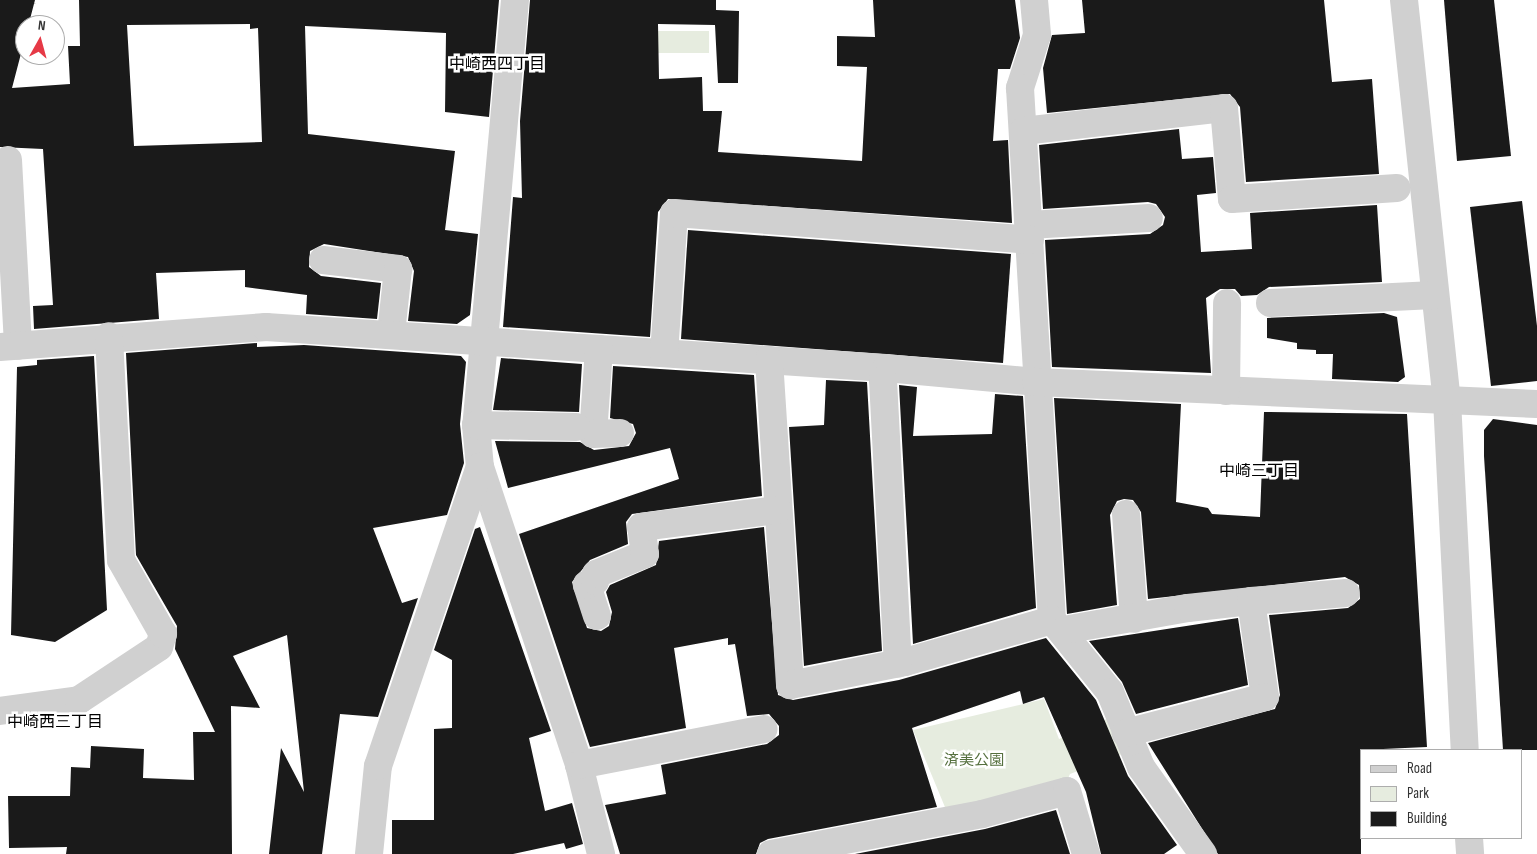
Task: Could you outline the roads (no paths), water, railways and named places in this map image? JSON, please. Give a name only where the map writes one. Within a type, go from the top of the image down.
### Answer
[{"type":"street","points":[[515,0],[482,342],[476,425],[480,467],[579,764],[601,854]]},
{"type":"street","points":[[1034,0],[1037,35],[1020,88],[1030,232],[1036,382],[1058,625],[1110,692],[1141,767],[1203,854]]},
{"type":"street","points":[[1404,0],[1446,400],[1465,749]]},
{"type":"street","points":[[1023,131],[1224,108],[1232,199],[1397,188]]},
{"type":"street","points":[[8,160],[9,347],[109,336],[266,327],[391,333],[482,342],[886,368],[1036,382],[1537,404]]},
{"type":"street","points":[[664,353],[674,213],[1030,232],[1149,218]]},
{"type":"street","points":[[323,260],[398,269],[391,333]]},
{"type":"street","points":[[1270,303],[1434,296]]},
{"type":"street","points":[[1226,391],[1228,303]]},
{"type":"street","points":[[0,711],[79,700],[159,647],[163,634],[121,560],[109,336]]},
{"type":"street","points":[[599,349],[593,434],[620,433]]},
{"type":"street","points":[[770,360],[790,685],[898,664],[1058,625],[1134,619],[1251,601],[1346,593]]},
{"type":"street","points":[[886,368],[883,380],[898,664]]},
{"type":"street","points":[[476,425],[576,427]]},
{"type":"street","points":[[369,854],[378,766],[480,467]]},
{"type":"street","points":[[597,616],[586,585],[595,581],[596,574],[645,554],[641,527],[778,510]]},
{"type":"street","points":[[1126,514],[1134,619]]},
{"type":"street","points":[[1126,733],[1265,696],[1251,601]]},
{"type":"street","points":[[579,764],[764,729]]},
{"type":"street","points":[[772,854],[884,844],[1067,791],[1086,854]]},
{"type":"street","points":[[1469,839],[1470,854]]},
{"type":"district","name":"中崎西四丁目","points":[[497,65]]},
{"type":"district","name":"中崎三丁目","points":[[1259,472]]},
{"type":"district","name":"中崎西三丁目","points":[[55,723]]},
{"type":"park label","name":"済美公園","points":[[974,761]]}]
